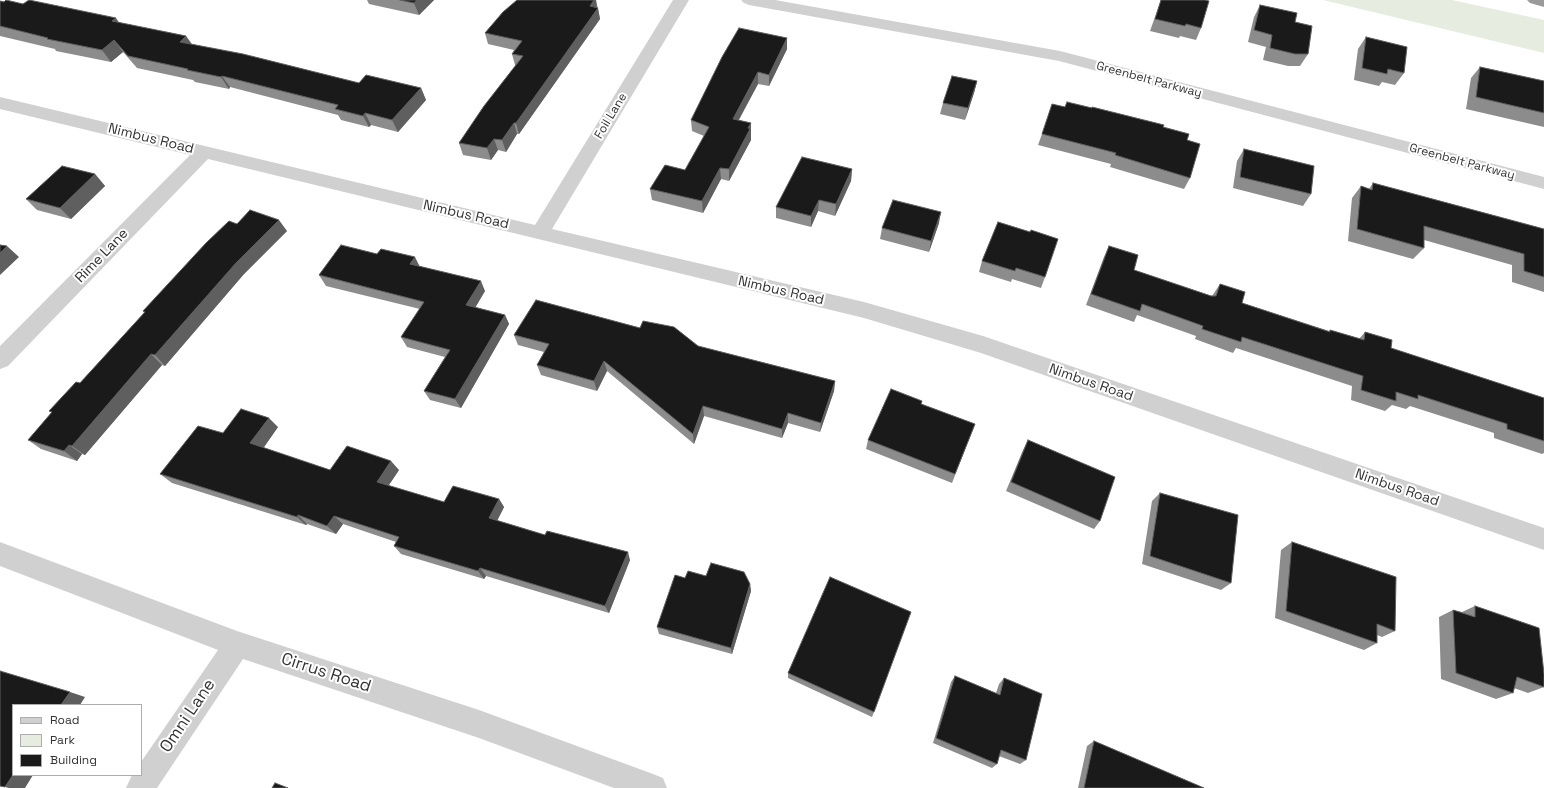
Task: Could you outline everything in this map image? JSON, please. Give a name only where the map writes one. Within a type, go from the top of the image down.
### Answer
[{"type":"highway","points":[[1535,0],[1544,2]]},
{"type":"street","name":"Foil Lane","points":[[540,233],[681,0]]},
{"type":"street","name":"Greenbelt Parkway","points":[[749,0],[1060,56],[1544,183]]},
{"type":"street","name":"Nimbus Road","points":[[0,102],[864,310],[983,345],[1544,540]]},
{"type":"street","name":"Rime Lane","points":[[0,360],[204,152]]},
{"type":"street","name":"Cirrus Road","points":[[0,554],[237,644],[479,724],[653,788]]},
{"type":"street","name":"Omni Lane","points":[[140,788],[237,644]]},
{"type":"green space","points":[[1323,0],[1452,0],[1544,20],[1544,53]]},
{"type":"building","points":[[6,0],[23,4],[29,0],[116,18],[112,21],[186,36],[180,42],[243,54],[359,83],[366,75],[421,88],[392,120],[365,113],[363,116],[335,109],[338,105],[222,76],[187,70],[188,69],[128,56],[114,40],[102,50],[47,39],[48,38],[0,26],[0,1],[4,2]]},
{"type":"building","points":[[400,0],[417,0],[414,3]]},
{"type":"building","points":[[517,0],[594,0],[590,6],[598,8],[516,123],[514,123],[502,140],[494,139],[487,148],[459,143],[484,106],[523,56],[512,54],[522,41],[485,33],[503,12]]},
{"type":"building","points":[[1161,0],[1209,1],[1201,28],[1155,19]]},
{"type":"building","points":[[1260,5],[1297,13],[1295,22],[1312,26],[1308,54],[1295,54],[1270,48],[1272,35],[1254,30]]},
{"type":"building","points":[[739,28],[787,38],[769,75],[758,72],[733,119],[751,123],[748,128],[750,129],[729,169],[720,168],[702,201],[650,189],[665,165],[685,170],[709,127],[691,120],[722,57]]},
{"type":"building","points":[[1366,37],[1407,47],[1404,73],[1388,69],[1387,74],[1362,68]]},
{"type":"building","points":[[1480,67],[1544,81],[1544,113],[1476,97]]},
{"type":"building","points":[[952,76],[977,81],[968,108],[943,103]]},
{"type":"building","points":[[1067,102],[1164,125],[1163,127],[1189,134],[1187,140],[1200,144],[1190,178],[1115,155],[1116,153],[1042,134],[1052,104],[1065,107]]},
{"type":"building","points":[[1244,149],[1314,166],[1311,194],[1240,177]]},
{"type":"building","points":[[802,157],[852,169],[836,204],[819,200],[811,216],[776,207]]},
{"type":"building","points":[[62,166],[95,174],[60,208],[26,199]]},
{"type":"building","points":[[1373,183],[1544,229],[1544,277],[1524,271],[1524,254],[1424,226],[1424,248],[1357,229],[1361,186],[1372,190]]},
{"type":"building","points":[[893,200],[941,212],[931,241],[882,228]]},
{"type":"building","points":[[250,210],[279,220],[236,263],[155,355],[151,354],[72,446],[69,445],[64,451],[28,440],[52,412],[49,411],[76,382],[80,383],[145,312],[143,311],[206,243],[229,221],[237,224]]},
{"type":"building","points":[[998,222],[1030,232],[1031,230],[1058,239],[1045,277],[1016,268],[1015,271],[982,261]]},
{"type":"building","points":[[0,245],[7,246],[0,253]]},
{"type":"building","points":[[341,245],[377,254],[381,249],[415,257],[410,264],[481,281],[466,305],[505,315],[455,399],[424,391],[450,350],[401,337],[424,302],[319,275]]},
{"type":"building","points":[[1109,246],[1138,255],[1134,270],[1211,296],[1216,296],[1220,284],[1245,292],[1242,303],[1330,332],[1330,330],[1364,340],[1365,332],[1392,340],[1391,348],[1544,398],[1544,441],[1507,429],[1507,424],[1418,395],[1418,399],[1396,392],[1396,401],[1361,390],[1363,376],[1242,337],[1241,342],[1202,329],[1203,326],[1142,304],[1140,311],[1091,294]]},
{"type":"building","points":[[536,300],[640,328],[643,321],[674,327],[698,346],[835,381],[821,423],[788,413],[782,429],[703,406],[693,434],[604,361],[594,381],[537,365],[549,344],[514,335]]},
{"type":"building","points":[[891,389],[922,401],[921,404],[975,424],[955,474],[868,440]]},
{"type":"building","points":[[241,409],[269,418],[250,443],[330,470],[347,446],[391,461],[377,482],[444,502],[453,486],[499,499],[489,518],[545,535],[547,531],[628,552],[605,606],[480,568],[478,571],[394,546],[399,537],[334,516],[327,526],[298,515],[297,517],[160,474],[198,426],[223,433]]},
{"type":"building","points":[[1028,440],[1115,477],[1100,521],[1011,482]]},
{"type":"building","points":[[1160,493],[1238,515],[1231,583],[1150,556]]},
{"type":"building","points":[[1292,542],[1396,577],[1395,631],[1377,624],[1377,643],[1286,611]]},
{"type":"building","points":[[711,563],[744,572],[750,584],[731,648],[657,627],[675,575],[685,578],[688,571],[706,576]]},
{"type":"building","points":[[830,577],[911,612],[874,712],[788,673]]},
{"type":"building","points":[[1475,606],[1539,628],[1544,687],[1517,677],[1513,693],[1456,673],[1453,610],[1475,617]]},
{"type":"building","points":[[0,671],[70,692],[62,704],[12,704],[12,776],[5,787],[0,786]]},
{"type":"building","points":[[955,676],[1000,695],[1004,678],[1042,694],[1026,760],[1001,750],[997,764],[936,738]]},
{"type":"building","points":[[1094,741],[1204,788],[1084,788]]},
{"type":"building","points":[[275,783],[288,788],[272,788]]}]
